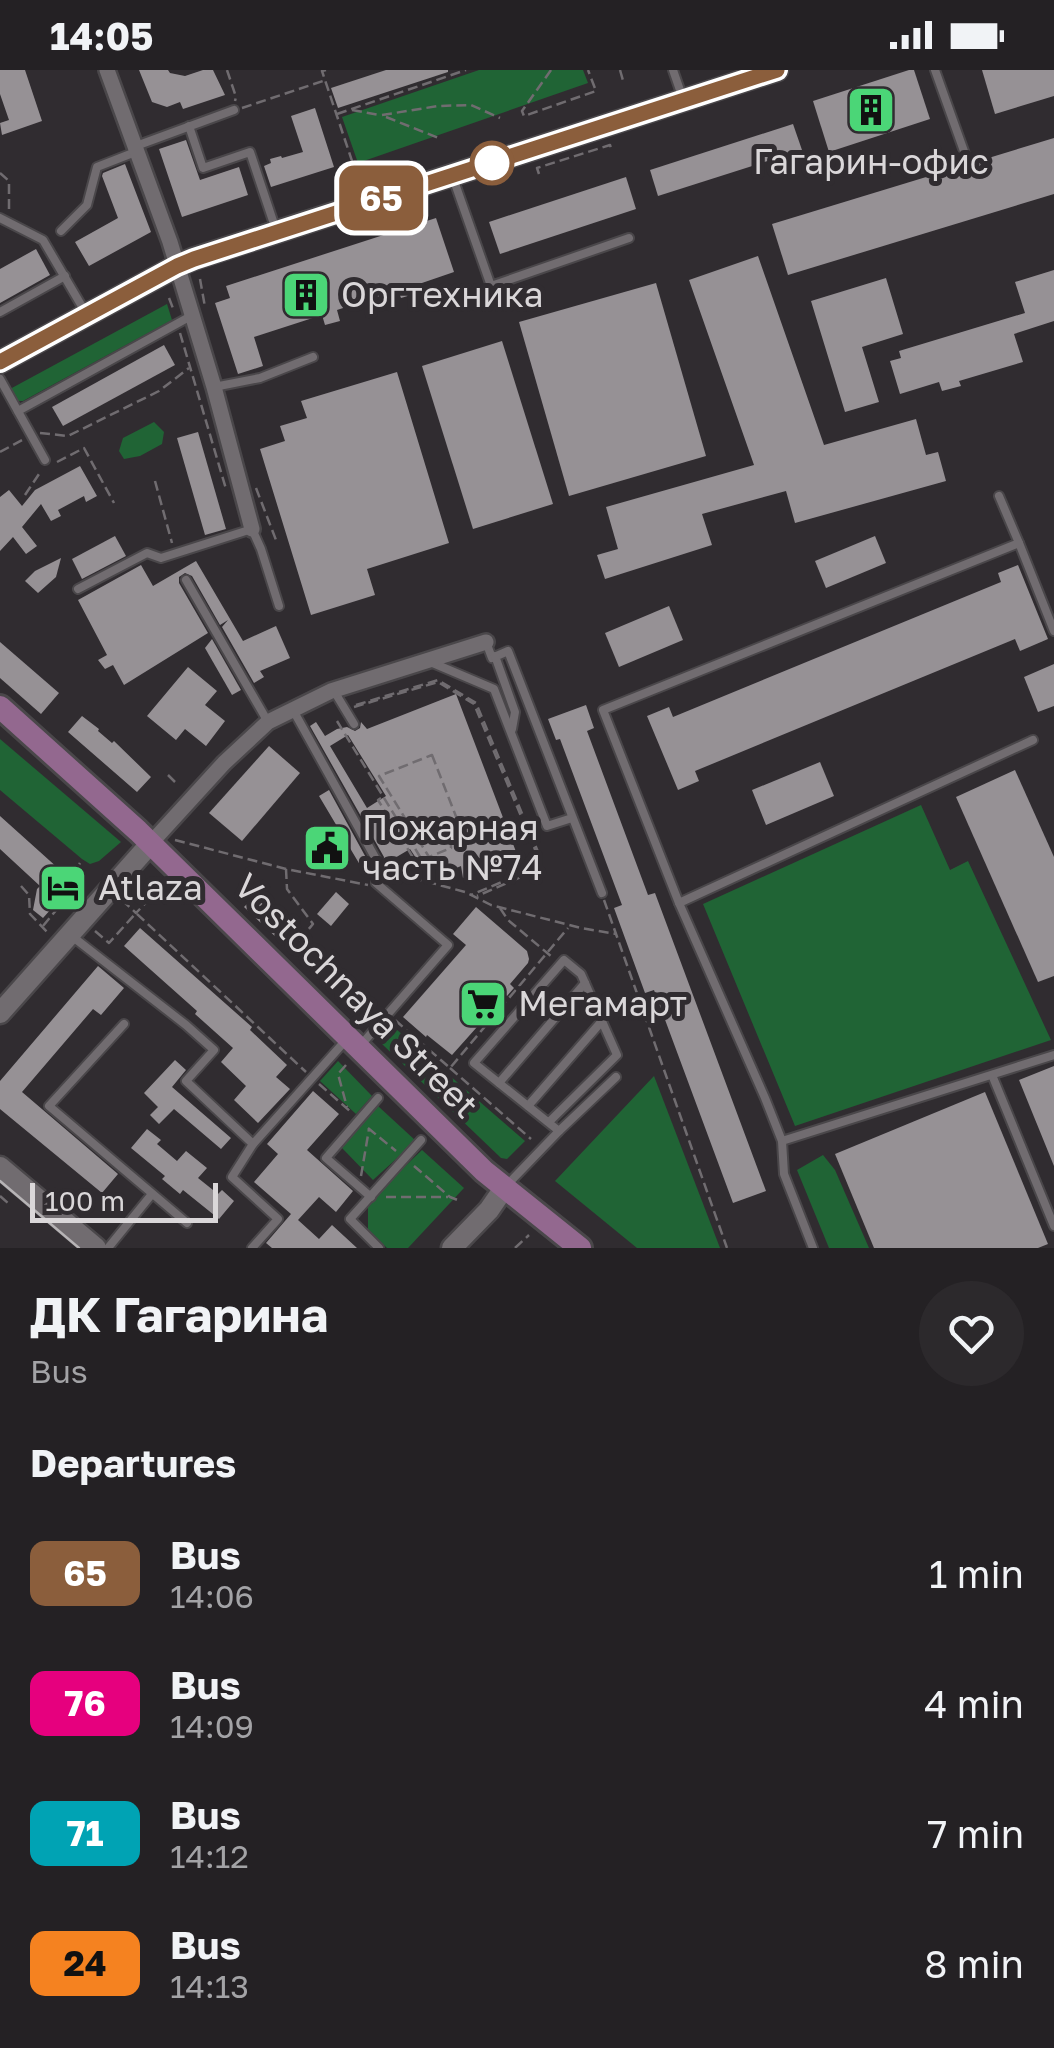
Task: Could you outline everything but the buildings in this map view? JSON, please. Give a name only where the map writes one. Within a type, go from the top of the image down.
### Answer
[{"type":"main road","points":[[0,362],[177,266],[777,70]]},
{"type":"main road","name":"Vostochnaya Street","points":[[0,708],[150,843],[350,1050],[484,1171],[580,1248]]},
{"type":"main road","points":[[0,1013],[150,843]]},
{"type":"main road","points":[[0,1167],[96,1248]]},
{"type":"main road","points":[[452,1248],[505,1187]]},
{"type":"street","points":[[107,70],[177,266],[184,320],[214,387],[252,529]]},
{"type":"street","points":[[150,843],[268,722],[334,690],[486,642]]},
{"type":"lane","points":[[673,70],[683,100]]},
{"type":"lane","points":[[935,70],[964,154]]},
{"type":"lane","points":[[61,231],[87,205],[96,168],[188,126],[234,110]]},
{"type":"lane","points":[[188,126],[203,168],[250,152],[277,232]]},
{"type":"lane","points":[[452,176],[491,286],[629,238]]},
{"type":"lane","points":[[4,220],[44,240],[87,314]]},
{"type":"lane","points":[[0,312],[65,276]]},
{"type":"lane","points":[[18,411],[184,320]]},
{"type":"lane","points":[[214,387],[260,378],[312,357]]},
{"type":"lane","points":[[0,379],[44,465]]},
{"type":"lane","points":[[1000,496],[1054,631]]},
{"type":"lane","points":[[78,589],[147,553],[161,558],[252,529],[280,606]]},
{"type":"lane","points":[[813,1248],[784,1174],[782,1141],[679,903],[603,710],[1019,543]]},
{"type":"lane","points":[[186,580],[268,722]]},
{"type":"lane","points":[[486,642],[492,658],[508,652],[602,893]]},
{"type":"lane","points":[[495,656],[515,712],[512,733]]},
{"type":"lane","points":[[426,660],[494,689],[547,826],[572,818]]},
{"type":"lane","points":[[334,690],[354,724]]},
{"type":"lane","points":[[293,710],[377,861]]},
{"type":"lane","points":[[679,903],[1033,740]]},
{"type":"lane","points":[[252,1248],[278,1219],[232,1177],[254,1144],[312,1078],[350,1050],[448,946],[376,883]]},
{"type":"lane","points":[[69,931],[214,1050],[186,1081],[254,1144]]},
{"type":"lane","points":[[549,1122],[617,1055],[581,974],[564,960],[474,1063],[559,1131]]},
{"type":"lane","points":[[499,1083],[585,983]]},
{"type":"lane","points":[[528,1106],[602,1020]]},
{"type":"lane","points":[[124,1024],[49,1106],[187,1224]]},
{"type":"lane","points":[[782,1141],[1054,1055]]},
{"type":"lane","points":[[992,1075],[1054,1226]]},
{"type":"lane","points":[[505,1187],[616,1076]]},
{"type":"lane","points":[[370,1197],[326,1158],[376,1102]]},
{"type":"lane","points":[[379,1248],[350,1220],[422,1140]]},
{"type":"lane","points":[[108,1248],[152,1194]]},
{"type":"path","points":[[227,70],[236,97],[234,110],[326,80]]},
{"type":"path","points":[[323,70],[356,173]]},
{"type":"path","points":[[337,114],[466,70]]},
{"type":"path","points":[[551,70],[522,110],[524,116],[596,92],[588,70]]},
{"type":"path","points":[[620,70],[624,84]]},
{"type":"path","points":[[382,115],[471,105],[500,118]]},
{"type":"path","points":[[351,110],[382,115],[441,140]]},
{"type":"path","points":[[539,174],[537,168],[574,155],[610,145],[612,151]]},
{"type":"path","points":[[0,173],[8,181],[4,220]]},
{"type":"path","points":[[170,298],[184,320],[190,367],[228,497]]},
{"type":"path","points":[[0,452],[27,435],[68,436],[159,392],[190,367]]},
{"type":"path","points":[[56,462],[84,448],[114,503]]},
{"type":"path","points":[[25,495],[44,465]]},
{"type":"path","points":[[155,482],[176,554]]},
{"type":"path","points":[[429,857],[379,776],[432,755],[456,819],[451,826],[451,848],[422,860],[337,722],[345,709],[438,682],[474,704],[538,860],[535,868],[472,896]]},
{"type":"path","points":[[168,775],[175,782]]},
{"type":"path","points":[[383,797],[378,800],[428,882]]},
{"type":"path","points":[[43,926],[77,885],[76,869],[80,862]]},
{"type":"path","points":[[286,869],[288,889],[313,924],[297,943]]},
{"type":"path","points":[[21,886],[30,895],[30,914],[43,926],[109,943],[162,884]]},
{"type":"path","points":[[77,885],[84,891]]},
{"type":"path","points":[[116,895],[360,1121]]},
{"type":"path","points":[[499,907],[508,920],[559,964]]},
{"type":"path","points":[[608,911],[727,1248]]},
{"type":"path","points":[[450,1068],[570,926]]},
{"type":"path","points":[[581,928],[616,934]]},
{"type":"path","points":[[394,1019],[531,1139]]},
{"type":"path","points":[[347,1108],[338,1074],[350,1050]]},
{"type":"path","points":[[359,1187],[376,1102]]},
{"type":"path","points":[[0,1196],[8,1203]]},
{"type":"path","points":[[370,1197],[450,1197]]},
{"type":"path","points":[[515,1248],[528,1234]]},
{"type":"green space","points":[[479,70],[583,70],[588,83],[358,163],[342,117]]},
{"type":"green space","points":[[167,304],[172,320],[23,401],[15,401],[10,389]]},
{"type":"green space","points":[[154,422],[164,432],[162,444],[140,456],[124,459],[119,451],[123,438]]},
{"type":"green space","points":[[0,739],[121,842],[90,864],[0,790]]},
{"type":"green space","points":[[921,805],[950,870],[968,861],[1051,1040],[795,1126],[703,904]]},
{"type":"green space","points":[[396,1029],[525,1141],[507,1159],[501,1158],[382,1044]]},
{"type":"green space","points":[[338,1061],[372,1096],[356,1114],[320,1081]]},
{"type":"green space","points":[[654,1076],[720,1248],[637,1248],[555,1181]]},
{"type":"green space","points":[[378,1106],[416,1141],[373,1180],[341,1147]]},
{"type":"green space","points":[[422,1150],[464,1188],[408,1248],[387,1248],[368,1230],[368,1202]]},
{"type":"green space","points":[[823,1155],[835,1170],[869,1248],[829,1248],[797,1170]]},
{"type":"tram line","points":[[0,1181],[79,1248]]},
{"type":"bus line","name":"65","points":[[0,362],[194,259],[777,70]]},
{"type":"place","name":"Гагарин-офис","points":[[871,110]]},
{"type":"place","name":"Оргтехника","points":[[306,295]]},
{"type":"place","name":"Пожарная часть №74","points":[[327,848]]},
{"type":"place","name":"Atlaza","points":[[63,888]]},
{"type":"place","name":"Мегамарт","points":[[483,1004]]}]
